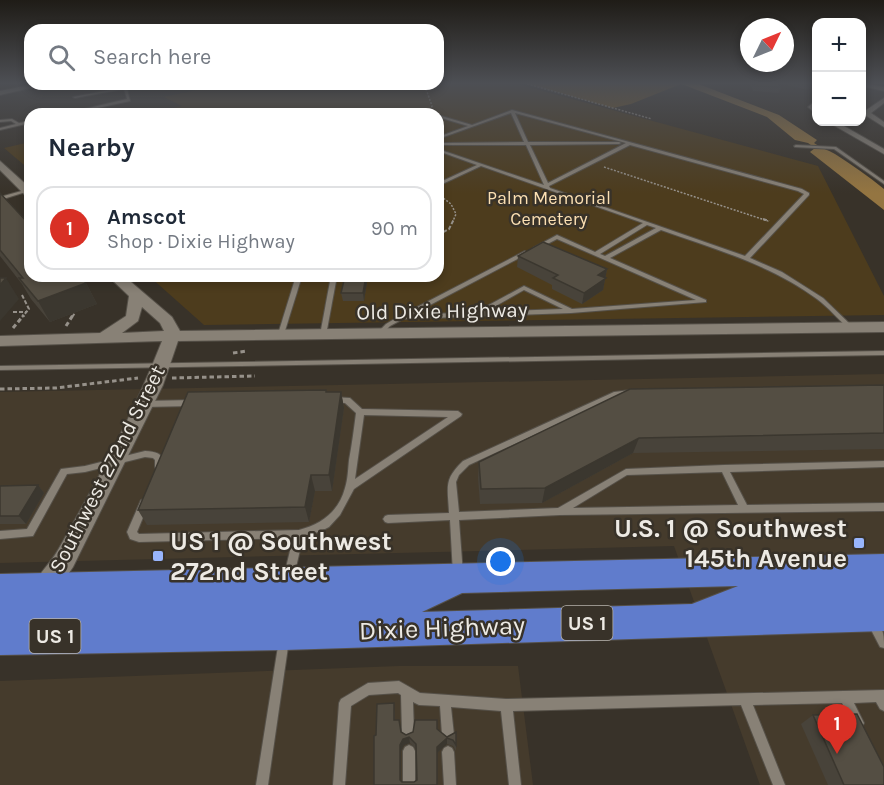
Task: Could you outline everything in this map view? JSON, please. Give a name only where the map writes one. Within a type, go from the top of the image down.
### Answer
[{"type":"highway","name":"US 1","points":[[0,589],[884,568]]},
{"type":"highway","points":[[2,635],[63,613],[88,608],[333,604],[420,597],[458,578]]},
{"type":"highway","points":[[2,635],[24,601],[44,589]]},
{"type":"highway","name":"Dixie Highway","points":[[2,635],[284,633],[880,616]]},
{"type":"street","points":[[841,127],[861,126]]},
{"type":"street","points":[[873,126],[884,126]]},
{"type":"street","points":[[841,127],[884,152]]},
{"type":"street","points":[[869,143],[884,143]]},
{"type":"street","points":[[0,164],[24,189]]},
{"type":"street","points":[[122,282],[166,320],[172,328],[172,336]]},
{"type":"street","points":[[103,338],[133,318],[136,295]]},
{"type":"street","name":"Old Dixie Highway","points":[[6,335],[103,338],[884,327]]},
{"type":"street","name":"Southwest 272nd Street","points":[[44,589],[65,560],[143,404],[172,336]]},
{"type":"lane","points":[[0,121],[12,120],[19,124]]},
{"type":"lane","points":[[450,120],[472,126]]},
{"type":"lane","points":[[444,136],[489,120]]},
{"type":"lane","points":[[516,120],[546,187]]},
{"type":"lane","points":[[544,120],[800,190],[807,194],[746,258]]},
{"type":"lane","points":[[0,129],[24,123]]},
{"type":"lane","points":[[444,144],[630,143]]},
{"type":"lane","points":[[546,187],[630,143]]},
{"type":"lane","points":[[796,146],[835,148],[884,183]]},
{"type":"lane","points":[[444,152],[746,258],[780,273],[821,298],[850,327]]},
{"type":"lane","points":[[444,182],[480,165]]},
{"type":"lane","points":[[0,198],[24,194]]},
{"type":"lane","points":[[595,254],[647,223]]},
{"type":"lane","points":[[606,258],[660,228]]},
{"type":"lane","points":[[378,335],[388,325],[402,317],[557,237],[704,301],[571,310],[402,317]]},
{"type":"lane","points":[[281,334],[297,282]]},
{"type":"lane","points":[[323,335],[333,282]]},
{"type":"lane","points":[[478,314],[524,288],[571,310]]},
{"type":"lane","points":[[0,368],[884,353]]},
{"type":"lane","points":[[458,578],[452,482],[456,473],[466,463],[616,394],[640,393]]},
{"type":"lane","points":[[323,401],[347,400],[360,412],[458,414],[350,487]]},
{"type":"lane","points":[[143,404],[204,403]]},
{"type":"lane","points":[[146,497],[132,532],[133,536],[139,538],[299,534],[315,531],[343,507],[350,487],[360,412]]},
{"type":"lane","points":[[0,535],[30,533],[64,471],[85,469],[145,454],[154,455],[160,462],[155,475]]},
{"type":"lane","points":[[559,512],[626,472],[884,464]]},
{"type":"lane","points":[[724,468],[744,509]]},
{"type":"lane","points":[[388,519],[559,512],[884,507]]},
{"type":"lane","points":[[288,582],[299,534]]},
{"type":"lane","points":[[262,785],[284,633]]},
{"type":"lane","points":[[339,785],[345,703],[368,689],[399,687],[419,699],[506,705],[845,697],[882,699]]},
{"type":"lane","points":[[407,692],[408,733]]},
{"type":"lane","points":[[845,697],[864,736]]},
{"type":"lane","points":[[745,699],[779,785]]},
{"type":"lane","points":[[445,701],[448,735]]},
{"type":"lane","points":[[506,705],[514,785]]},
{"type":"lane","points":[[409,751],[409,785]]},
{"type":"lane","points":[[448,752],[450,785]]},
{"type":"path","points":[[591,163],[778,224]]},
{"type":"path","points":[[444,199],[451,204],[456,214],[449,229],[444,232]]},
{"type":"path","points":[[6,335],[29,309],[22,295]]},
{"type":"path","points":[[13,312],[26,312]]},
{"type":"path","points":[[65,328],[75,314]]},
{"type":"path","points":[[0,388],[56,388],[100,381],[143,378]]},
{"type":"shaded area","points":[[770,120],[786,120],[817,140],[814,143],[835,154],[884,189],[884,210],[810,152],[815,148],[808,143],[795,140]]},
{"type":"shaded area","points":[[884,374],[884,785],[760,785],[674,546],[0,563],[0,392]]},
{"type":"shaded area","points":[[399,666],[518,666],[533,785],[0,785],[0,681]]},
{"type":"green space","name":"Palm Memorial Cemetery","points":[[444,120],[648,120],[818,166],[884,296],[884,315],[204,325],[156,282],[444,282]]},
{"type":"green space","points":[[24,143],[24,165],[4,148]]},
{"type":"building","points":[[0,193],[24,219],[24,282],[86,283],[38,301],[0,250]]},
{"type":"building","points":[[543,242],[607,269],[598,275],[606,278],[584,293],[553,278],[558,275],[518,256]]},
{"type":"building","points":[[344,282],[365,282],[363,293],[341,293]]},
{"type":"building","points":[[884,385],[884,433],[639,438],[545,488],[481,489],[479,462],[630,389]]},
{"type":"building","points":[[326,390],[326,392],[341,392],[329,475],[311,475],[305,507],[138,510],[188,392]]},
{"type":"building","points":[[38,485],[19,516],[0,516],[0,486]]},
{"type":"building","points":[[394,703],[394,720],[399,720],[401,732],[406,735],[413,732],[415,720],[437,720],[437,729],[447,737],[456,732],[456,745],[453,740],[447,738],[437,747],[437,785],[374,785],[374,736],[376,735],[377,704]],"holes":[[[409,737],[416,744],[417,780],[402,782],[400,780],[400,745],[403,739]]]},
{"type":"building","points":[[857,714],[884,767],[884,785],[844,785],[813,715]]},
{"type":"place","name":"U.S. 1 @ Southwest 145th Avenue","points":[[859,543]]},
{"type":"place","name":"US 1 @ Southwest 272nd Street","points":[[158,556]]},
{"type":"place","name":"Amscot","points":[[837,754]]}]
